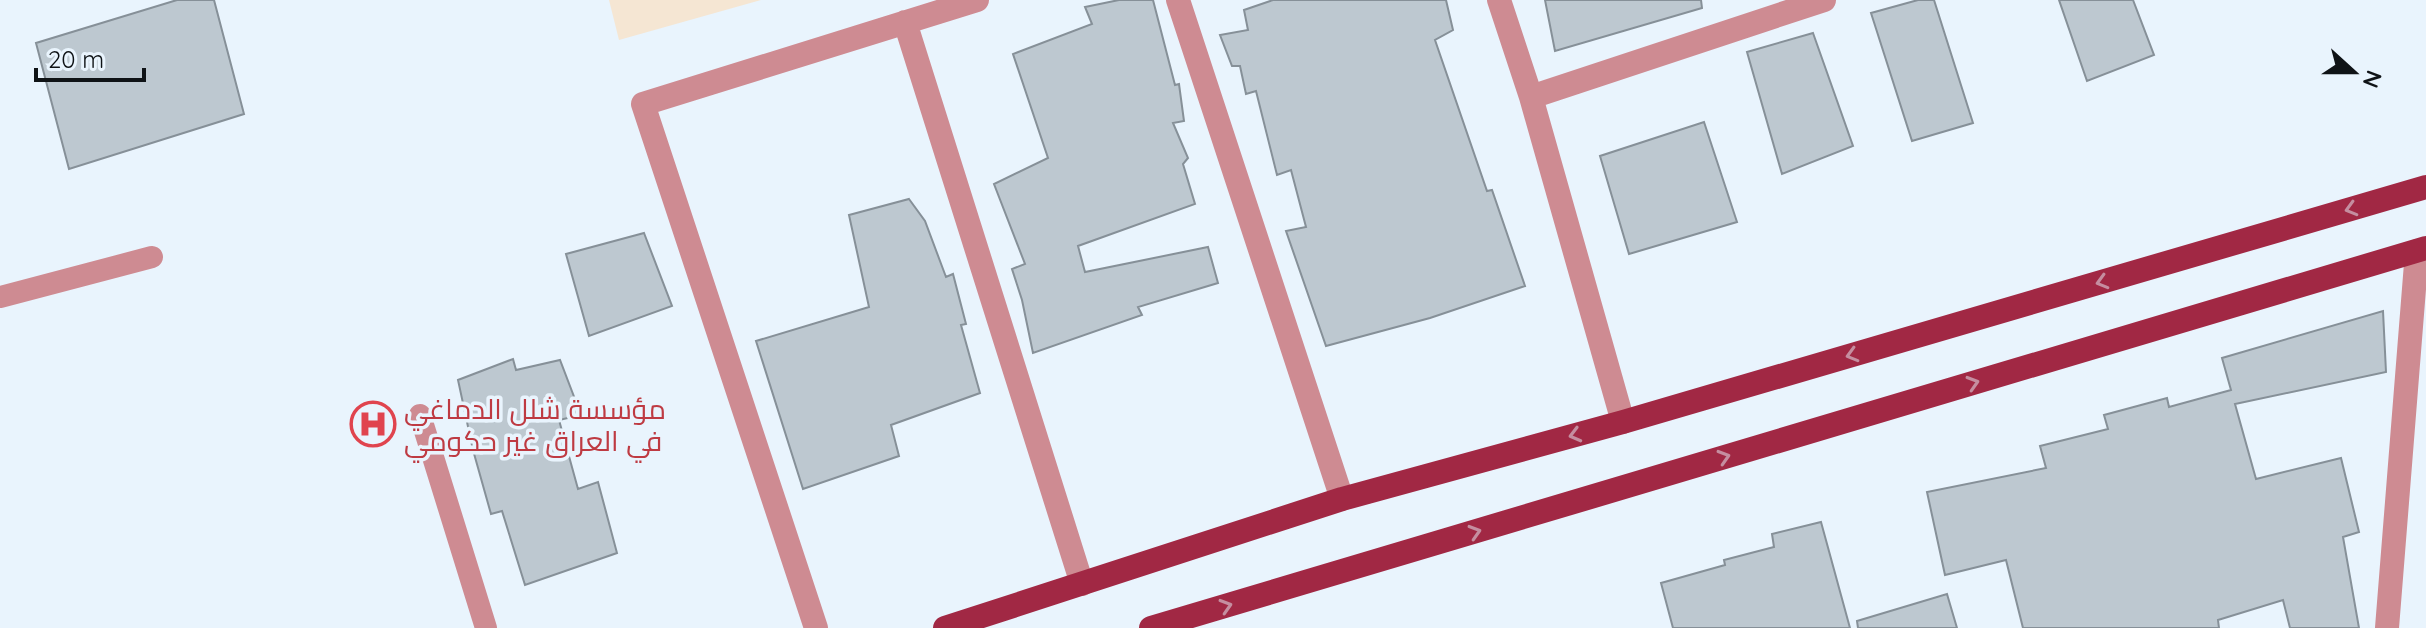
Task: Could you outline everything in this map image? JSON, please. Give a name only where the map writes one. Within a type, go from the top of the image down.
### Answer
[{"type":"main road","points":[[945,628],[1342,499],[1623,422],[2426,187]]},
{"type":"main road","points":[[1151,628],[2422,250]]},
{"type":"street","points":[[816,628],[643,104],[977,0]]},
{"type":"street","points":[[1178,0],[1342,499]]},
{"type":"street","points":[[1499,0],[1531,97],[1623,422]]},
{"type":"street","points":[[1531,97],[1813,2]]},
{"type":"street","points":[[905,22],[1082,584]]},
{"type":"street","points":[[2387,628],[2422,250]]},
{"type":"lane","points":[[0,297],[152,257]]},
{"type":"lane","points":[[420,415],[486,628]]},
{"type":"shaded area","points":[[609,0],[761,0],[619,40]]},
{"type":"building","points":[[177,0],[214,0],[244,114],[69,169],[36,43]]},
{"type":"building","points":[[1119,0],[1153,0],[1175,85],[1179,84],[1184,121],[1173,123],[1188,158],[1183,164],[1195,204],[1078,246],[1085,272],[1208,247],[1218,283],[1138,307],[1142,315],[1033,353],[1012,269],[1025,264],[994,184],[1048,158],[1013,54],[1092,24],[1085,7]]},
{"type":"building","points":[[1273,0],[1446,0],[1453,30],[1435,40],[1487,191],[1492,190],[1525,286],[1430,318],[1326,346],[1286,231],[1306,227],[1291,170],[1277,175],[1256,91],[1246,94],[1240,66],[1232,66],[1220,35],[1248,30],[1244,10]]},
{"type":"building","points":[[1545,0],[1701,0],[1702,8],[1555,51]]},
{"type":"building","points":[[1918,0],[1934,0],[1973,123],[1912,141],[1871,13]]},
{"type":"building","points":[[2059,0],[2133,0],[2154,55],[2087,81]]},
{"type":"building","points":[[1813,33],[1853,146],[1782,174],[1747,52]]},
{"type":"building","points":[[1704,122],[1737,222],[1629,254],[1600,156]]},
{"type":"building","points":[[909,199],[925,221],[946,277],[953,274],[966,324],[961,325],[980,393],[891,425],[899,456],[803,489],[756,341],[869,307],[849,215]]},
{"type":"building","points":[[644,233],[672,306],[589,336],[566,254]]},
{"type":"building","points":[[2383,311],[2386,372],[2235,404],[2256,479],[2341,458],[2359,532],[2343,537],[2359,628],[2290,628],[2283,600],[2218,620],[2219,628],[2023,628],[2006,560],[1945,575],[1927,492],[2046,468],[2040,446],[2108,429],[2104,415],[2167,398],[2169,407],[2231,390],[2222,358]]},
{"type":"building","points":[[513,359],[516,370],[560,360],[581,415],[559,420],[578,489],[598,482],[617,553],[525,585],[502,511],[491,514],[458,380]]},
{"type":"building","points":[[1821,522],[1850,628],[1673,628],[1661,583],[1725,565],[1724,560],[1774,547],[1772,534]]},
{"type":"building","points":[[1947,594],[1957,628],[1858,628],[1857,621]]},
{"type":"place","name":"مؤسسة شلل الدماغي في العراق غير حكومي","points":[[373,424]]}]
